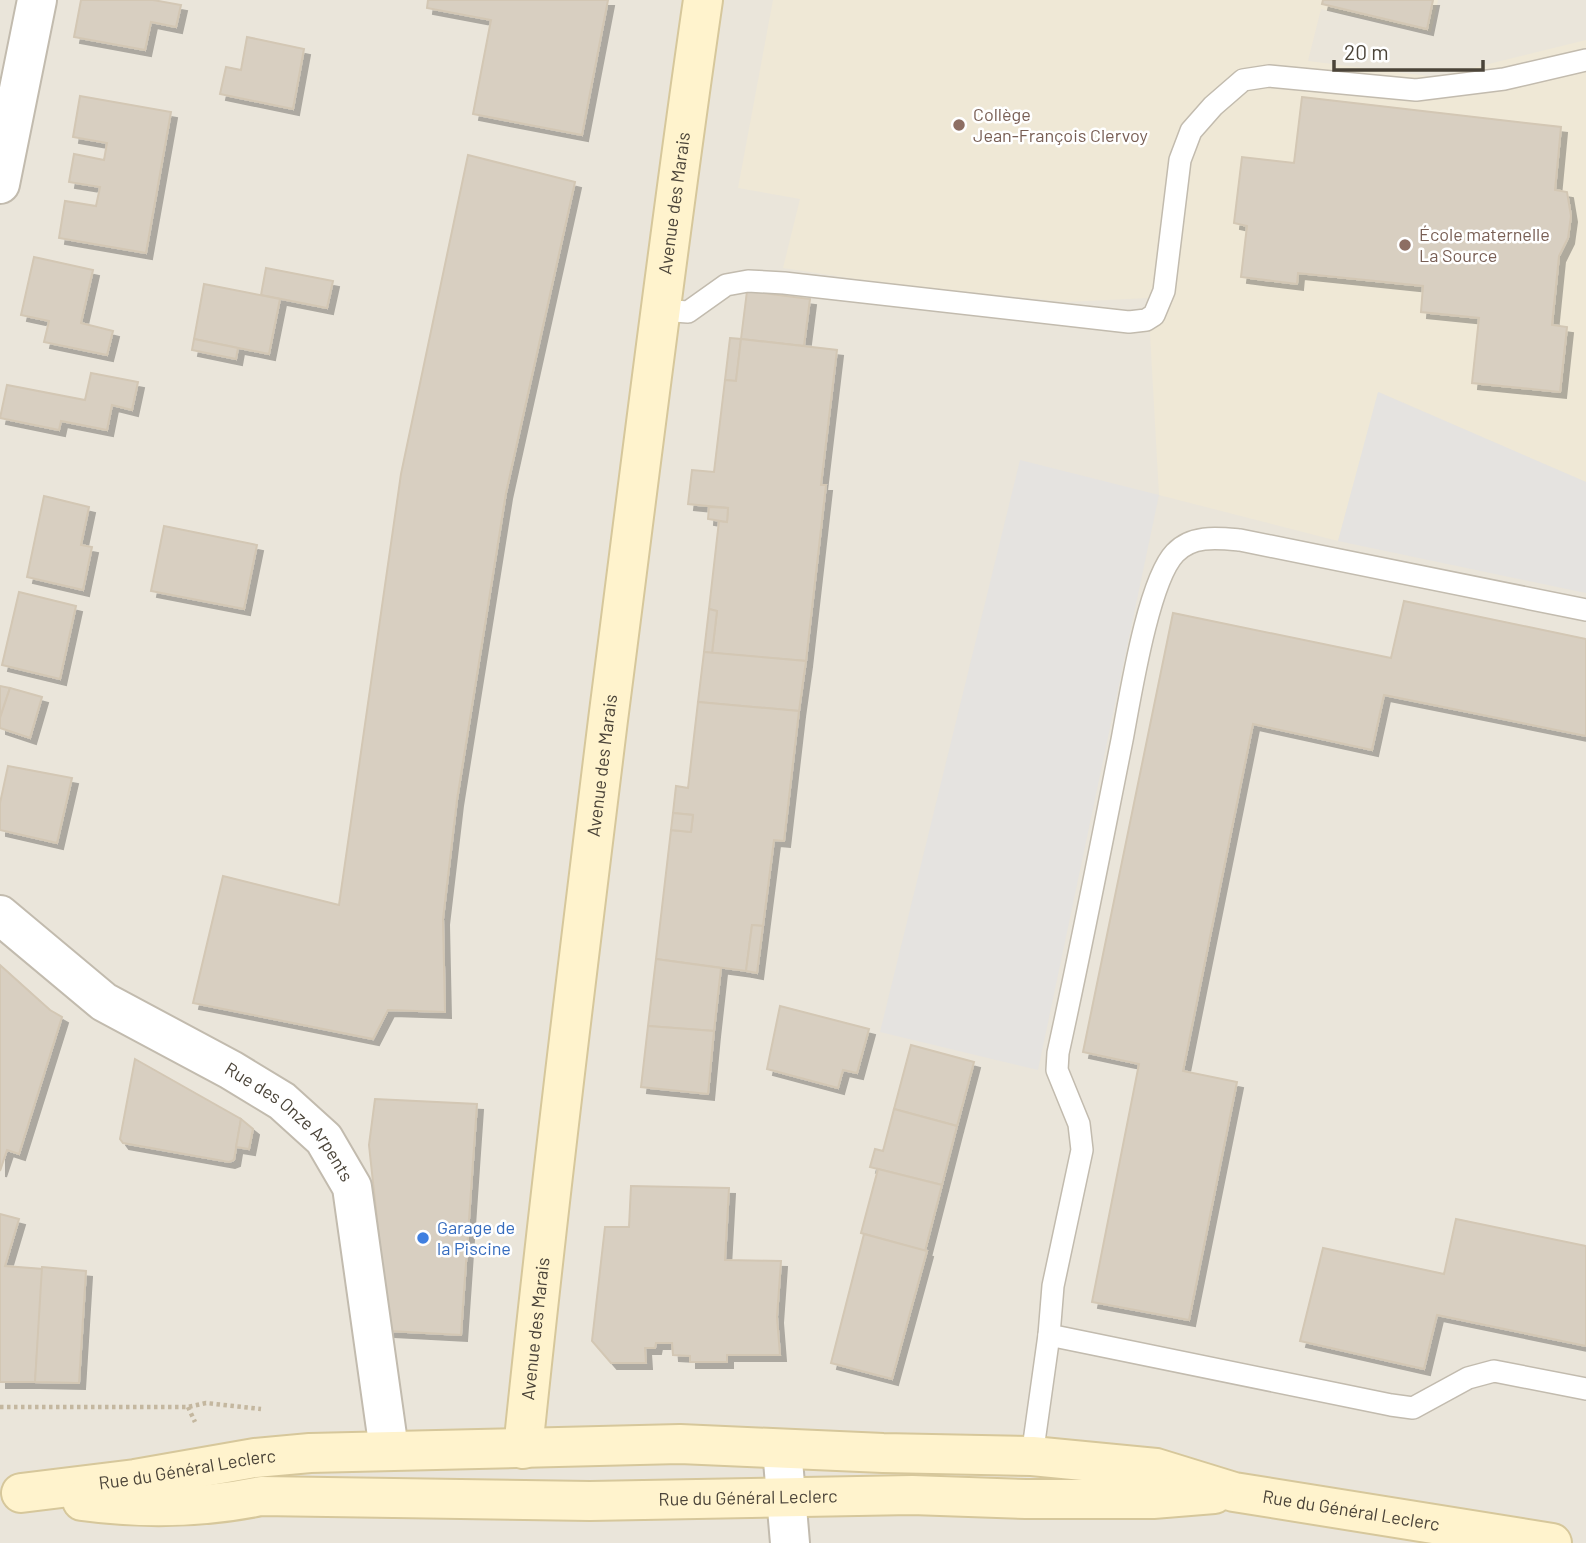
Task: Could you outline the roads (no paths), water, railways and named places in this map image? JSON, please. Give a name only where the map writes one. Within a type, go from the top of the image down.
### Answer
[{"type":"main road","name":"Avenue des Marais","points":[[523,1449],[558,1118],[660,310],[703,0]]},
{"type":"main road","name":"Rue du Général Leclerc","points":[[261,1496],[304,1474],[391,1461],[523,1449],[680,1444],[1032,1456],[1156,1468],[1234,1492],[1552,1543]]},
{"type":"main road","points":[[523,1449],[590,1501]]},
{"type":"main road","name":"Rue du Général Leclerc","points":[[11,1493],[135,1479],[255,1458],[310,1453],[391,1461]]},
{"type":"main road","name":"Rue du Général Leclerc","points":[[11,1493],[145,1507],[212,1503],[261,1496],[590,1501],[912,1495],[1026,1499],[1153,1499],[1234,1492]]},
{"type":"street","points":[[0,184],[37,0]]},
{"type":"street","name":"Rue des Onze Arpents","points":[[0,915],[104,1002],[231,1070],[282,1101],[324,1139],[352,1187],[391,1461]]},
{"type":"street","points":[[782,1449],[790,1543]]},
{"type":"street","points":[[1026,1499],[1032,1456]]},
{"type":"lane","points":[[660,310],[688,312],[726,285],[748,281],[1129,322],[1146,320],[1154,315],[1164,290],[1180,160],[1191,131],[1213,106],[1243,80],[1269,76],[1416,90],[1504,79],[1586,61]]},
{"type":"lane","points":[[1032,1456],[1053,1286],[1082,1150],[1079,1124],[1057,1070],[1058,1053],[1141,645],[1162,570],[1186,542],[1214,538],[1240,540],[1586,610]]},
{"type":"lane","points":[[1049,1335],[1413,1408],[1468,1378],[1493,1371],[1586,1389]]},
{"type":"place","name":"Collège Jean-François Clervoy","points":[[959,125]]},
{"type":"place","name":"École maternelle La Source","points":[[1405,245]]},
{"type":"place","name":"Garage de la Piscine","points":[[423,1238]]}]
